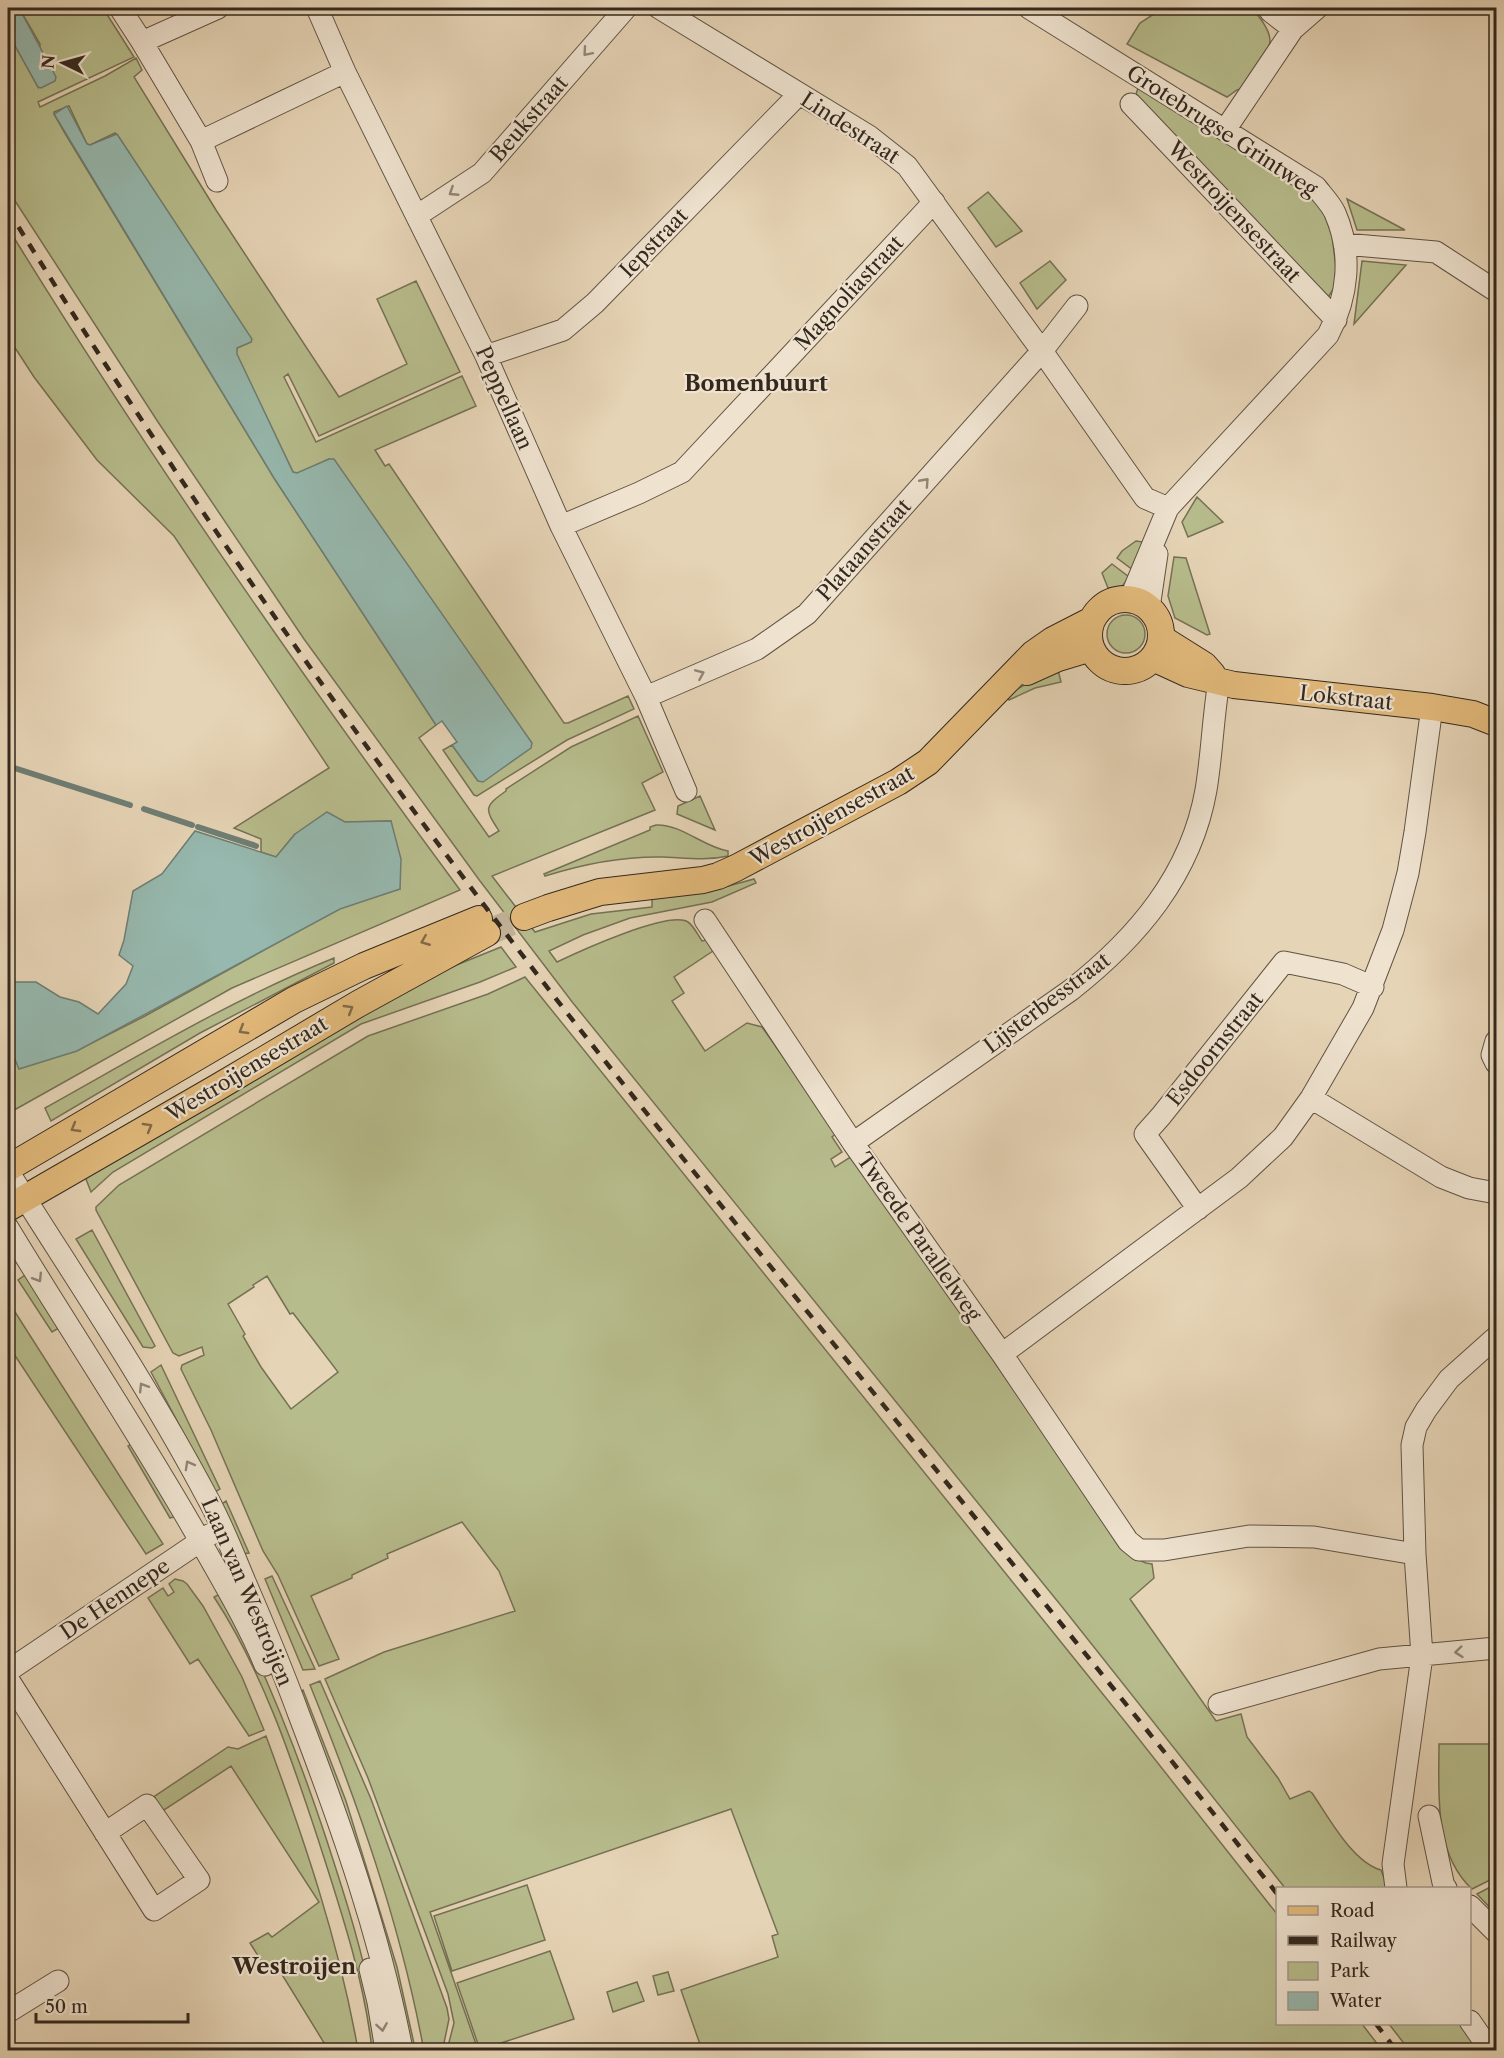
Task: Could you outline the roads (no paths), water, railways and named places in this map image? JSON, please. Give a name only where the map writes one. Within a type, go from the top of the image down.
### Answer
[{"type":"main road","points":[[1118,599],[1140,603],[1160,624],[1157,648],[1141,667],[1121,671],[1110,668],[1101,662],[1091,648],[1089,634],[1092,620],[1106,604],[1118,599]]},
{"type":"main road","name":"Westroijensestraat","points":[[519,911],[548,908],[600,892],[703,880],[735,868],[898,782],[928,762],[1040,648],[1092,620]]},
{"type":"main road","name":"Westroijensestraat","points":[[1003,685],[1047,662],[1091,648]]},
{"type":"main road","points":[[1157,648],[1204,665],[1219,681]]},
{"type":"main road","name":"Lokstraat","points":[[1219,681],[1258,688],[1432,707],[1489,716]]},
{"type":"main road","name":"Westroijensestraat","points":[[8,1169],[320,986],[483,926],[219,1087],[16,1203]]},
{"type":"street","points":[[120,8],[201,141],[217,181]]},
{"type":"street","points":[[142,42],[218,8]]},
{"type":"street","name":"Peppellaan","points":[[317,8],[345,72],[486,356],[561,526],[646,697],[686,790]]},
{"type":"street","name":"Beukstraat","points":[[418,215],[482,173],[626,8]]},
{"type":"street","name":"Lindestraat","points":[[659,8],[869,136],[907,166],[1042,351],[1145,498],[1165,516]]},
{"type":"street","name":"Grotebrugse Grintweg","points":[[1029,8],[1316,187],[1335,212],[1344,244]]},
{"type":"street","points":[[1268,8],[1293,29]]},
{"type":"street","points":[[1225,130],[1293,29],[1317,8]]},
{"type":"street","points":[[201,141],[345,72]]},
{"type":"street","name":"Iepstraat","points":[[486,356],[563,330],[595,303],[799,94]]},
{"type":"street","name":"Westroijensestraat","points":[[1131,104],[1336,320]]},
{"type":"street","name":"Magnoliastraat","points":[[561,526],[639,493],[682,471],[934,202]]},
{"type":"street","points":[[1140,603],[1165,516],[1328,335],[1336,320],[1343,296],[1347,269],[1344,244],[1436,252],[1497,291]]},
{"type":"street","points":[[1042,351],[1077,306]]},
{"type":"street","name":"Plataanstraat","points":[[646,697],[757,649],[807,614],[1042,351]]},
{"type":"street","name":"Lijsterbesstraat","points":[[853,1143],[1071,990],[1098,969],[1142,923],[1185,860],[1200,816],[1206,789],[1219,681]]},
{"type":"street","points":[[1002,1354],[1263,1158],[1283,1137],[1311,1098],[1346,1040],[1373,987],[1393,930],[1416,832],[1432,707]]},
{"type":"street","name":"Tweede Parallelweg","points":[[705,920],[853,1143],[1002,1354],[1128,1541],[1139,1550],[1164,1550],[1250,1536],[1314,1537],[1415,1554]]},
{"type":"street","name":"Esdoornstraat","points":[[1198,1209],[1144,1134],[1161,1116],[1284,962],[1343,974],[1373,987]]},
{"type":"street","points":[[1497,1041],[1492,1055],[1497,1063]]},
{"type":"street","points":[[1311,1098],[1441,1177],[1469,1188],[1497,1193]]},
{"type":"street","name":"Laan van Westroijen","points":[[8,1169],[16,1203],[173,1437],[210,1502],[280,1666],[339,1821],[374,1929],[391,1994],[402,2050]]},
{"type":"street","name":"Laan van Westroijen","points":[[8,1228],[126,1415],[240,1611],[260,1652],[298,1743],[341,1862],[378,2002],[386,2050]]},
{"type":"street","points":[[1396,1887],[1393,1864],[1422,1656],[1415,1554],[1412,1445],[1416,1427],[1449,1378],[1497,1337]]},
{"type":"street","name":"De Hennepe","points":[[8,1671],[221,1528]]},
{"type":"street","points":[[1219,1704],[1379,1659],[1497,1648]]},
{"type":"street","points":[[8,1679],[105,1833],[154,1910],[199,1880],[147,1805],[105,1833]]},
{"type":"street","points":[[1429,1816],[1440,1887]]},
{"type":"street","points":[[1471,1907],[1497,1932]]},
{"type":"street","points":[[8,2012],[58,1981]]},
{"type":"street","points":[[1471,2022],[1490,2050]]},
{"type":"water","points":[[8,8],[19,8],[56,77],[55,81],[41,88],[38,87],[8,33]]},
{"type":"water","points":[[67,106],[87,144],[90,145],[117,134],[252,339],[251,342],[237,348],[237,354],[293,472],[297,473],[334,459],[532,743],[531,748],[483,782],[478,781],[452,745],[457,742],[442,721],[436,725],[274,478],[54,114]]},
{"type":"water","points":[[327,812],[345,822],[391,821],[401,859],[400,889],[340,909],[77,1051],[19,1069],[9,1045],[14,1031],[13,1024],[8,1024],[8,982],[36,982],[60,997],[79,1002],[98,1014],[126,984],[133,966],[119,955],[133,891],[162,874],[195,831],[276,857],[295,834]]},
{"type":"waterway","points":[[8,766],[130,805]]},
{"type":"waterway","points":[[144,809],[192,825]]},
{"type":"waterway","points":[[198,827],[256,846]]},
{"type":"tunnel","points":[[487,933],[524,917]]},
{"type":"railway","points":[[8,210],[191,495],[319,680],[452,862],[638,1102],[1276,1892]]},
{"type":"railway","points":[[1377,2025],[1396,2050]]},
{"type":"district","name":"Bomenbuurt","points":[[756,383]]},
{"type":"district","name":"Westroijen","points":[[294,1966]]}]
